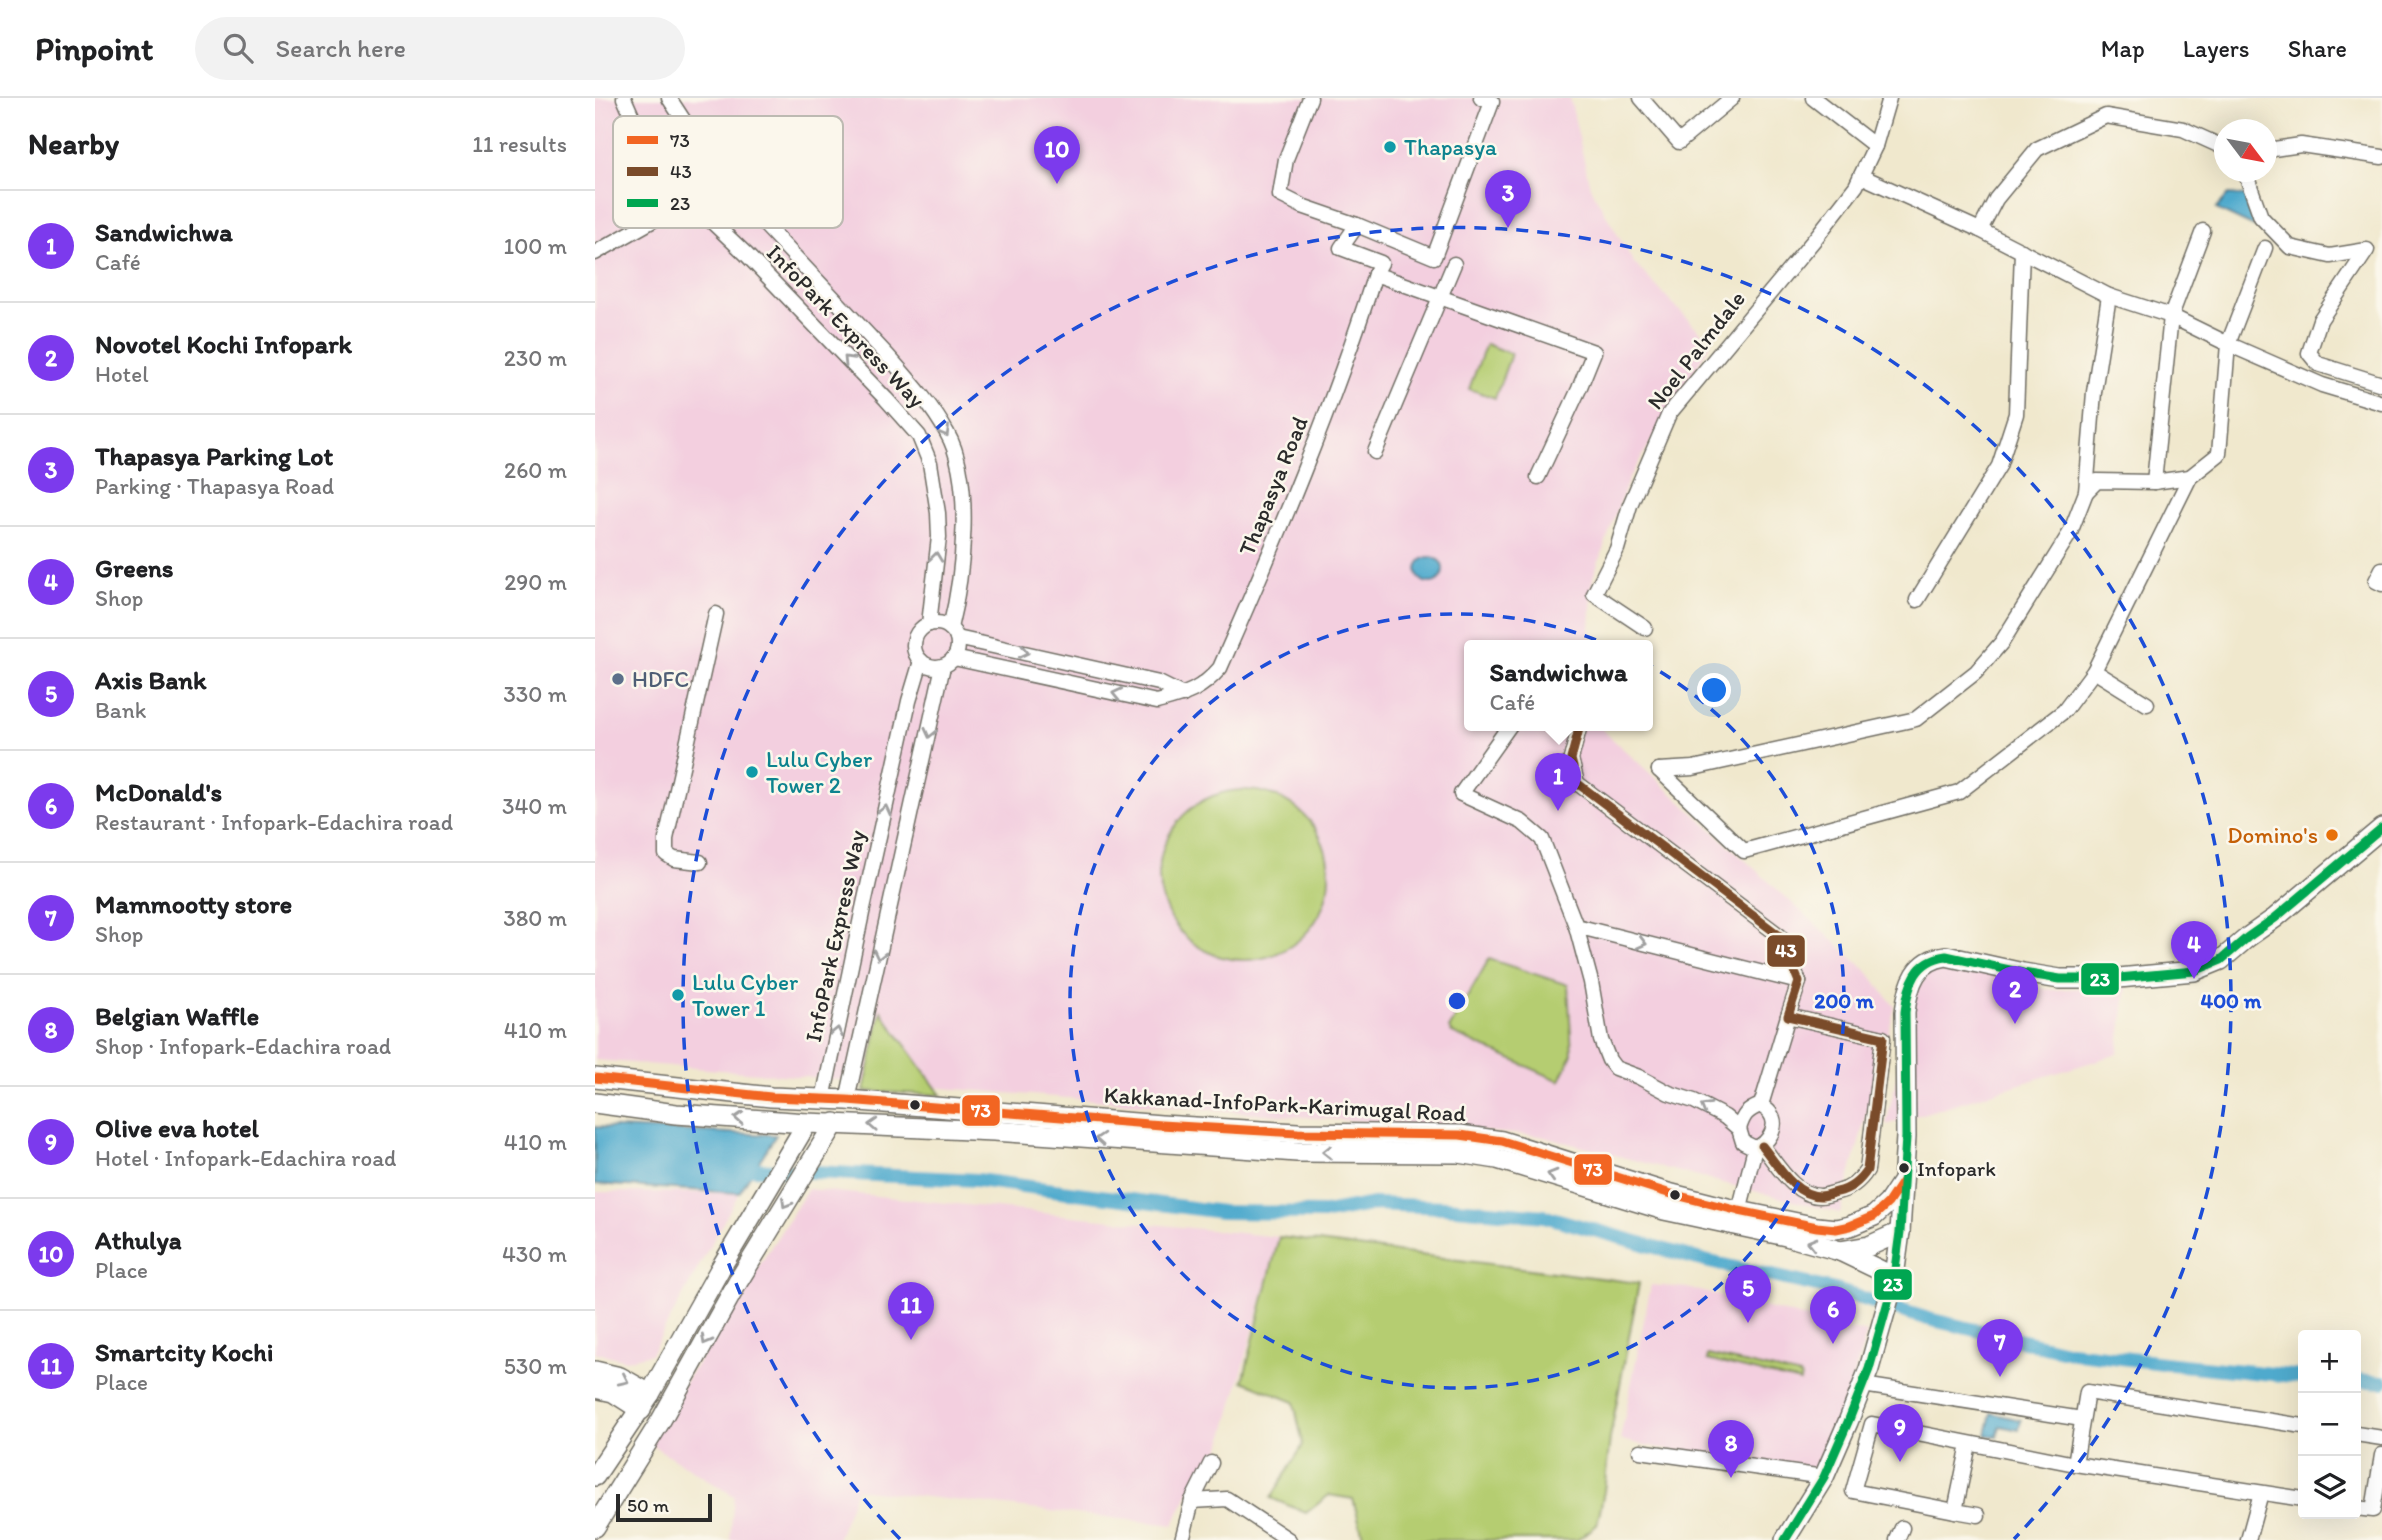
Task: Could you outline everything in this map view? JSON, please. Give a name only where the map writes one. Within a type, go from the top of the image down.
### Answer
[{"type":"main road","points":[[1785,1540],[1824,1477],[1863,1385],[1894,1280],[1906,1137],[1905,1012],[1907,993],[1922,965],[1933,958],[1946,956],[2023,973],[2077,980],[2193,971],[2221,960],[2382,828]]},
{"type":"main road","name":"Kakkanad-InfoPark-Karimugal Road","points":[[595,1078],[771,1097],[846,1100],[1009,1114],[1298,1133],[1460,1135],[1502,1141],[1604,1181],[1664,1210],[1786,1236],[1840,1251],[1870,1246],[1900,1232]]},
{"type":"main road","name":"Kakkanad-InfoPark-Karimugal Road","points":[[595,1103],[802,1131],[835,1124],[994,1131],[1297,1152],[1459,1153],[1836,1229],[1874,1216],[1888,1203],[1902,1182]]},
{"type":"main road","points":[[595,1527],[660,1422],[739,1280],[835,1124]]},
{"type":"main road","points":[[595,1476],[645,1402],[802,1131]]},
{"type":"main road","points":[[1840,1251],[1894,1280]]},
{"type":"main road","points":[[595,1371],[620,1377],[645,1402]]},
{"type":"main road","points":[[595,1388],[645,1402]]},
{"type":"street","name":"InfoPark Express Way","points":[[624,98],[632,116]]},
{"type":"street","name":"InfoPark Express Way","points":[[669,98],[681,116]]},
{"type":"street","points":[[1310,98],[1286,159],[1280,195],[1434,257],[1492,102],[1481,98]]},
{"type":"street","points":[[1641,98],[1679,142],[1732,98]]},
{"type":"street","points":[[1813,98],[1875,146]]},
{"type":"street","name":"Noel Palmdale","points":[[1645,628],[1594,594],[1617,549],[1630,505],[1669,414],[1856,186],[1875,146],[1889,98]]},
{"type":"street","points":[[1980,230],[1996,199],[2037,149],[2106,117],[2183,129],[2214,143]]},
{"type":"street","points":[[2277,148],[2301,145],[2382,158]]},
{"type":"street","points":[[1861,176],[1980,230],[2109,296],[2171,316],[2228,344],[2322,384],[2382,403]]},
{"type":"street","points":[[2249,182],[2261,217],[2290,247],[2330,256],[2367,250],[2320,320],[2309,352],[2318,364],[2382,384]]},
{"type":"street","points":[[1357,225],[1341,248],[1381,262],[1375,274],[1594,352],[1538,477]]},
{"type":"street","points":[[595,253],[639,228]]},
{"type":"street","name":"InfoPark Express Way","points":[[719,228],[919,436],[930,463],[938,513],[939,537],[929,624]]},
{"type":"street","name":"InfoPark Express Way","points":[[768,228],[888,356],[948,433],[962,470],[962,557],[953,633]]},
{"type":"street","points":[[2154,482],[2171,316],[2203,230]]},
{"type":"street","points":[[2109,296],[2094,392],[2086,492],[2070,533],[2002,642],[1976,672],[1916,719],[1693,768],[1659,770],[1744,851],[1959,792],[2064,711],[2094,671],[2190,477],[2219,454],[2228,344],[2265,248]]},
{"type":"street","points":[[1917,600],[1999,466],[2016,414],[2022,251]]},
{"type":"street","points":[[1375,452],[1454,264]]},
{"type":"street","name":"Thapasya Road","points":[[949,662],[1157,702],[1183,695],[1206,684],[1220,668],[1274,546],[1347,362],[1375,274]]},
{"type":"street","points":[[2086,492],[2097,481],[2154,482],[2190,477]]},
{"type":"street","points":[[2382,569],[2376,581],[2382,584]]},
{"type":"street","points":[[700,862],[674,859],[666,854],[666,839],[716,614]]},
{"type":"street","points":[[953,633],[957,652],[949,662],[932,667],[921,661],[915,648],[916,638],[929,624],[936,623],[953,633],[1159,683],[1183,695]]},
{"type":"street","name":"InfoPark Express Way","points":[[823,1099],[909,701],[921,661]]},
{"type":"street","name":"InfoPark Express Way","points":[[846,1100],[949,662]]},
{"type":"street","points":[[2094,671],[2147,704]]},
{"type":"street","points":[[1506,731],[1461,794],[1522,822],[1542,839],[1576,926],[1591,982],[1601,1040],[1609,1060],[1615,1068],[1669,1093],[1695,1101],[1725,1117],[1739,1129],[1743,1142],[1758,1147],[1790,1182],[1807,1192],[1819,1196],[1843,1191],[1859,1182],[1867,1170],[1883,1038],[1788,1016]]},
{"type":"street","points":[[1578,731],[1571,759],[1577,783],[1780,936],[1799,982],[1761,1105]]},
{"type":"street","points":[[1576,926],[1799,982]]},
{"type":"street","points":[[1739,1129],[1744,1115],[1750,1109],[1761,1105]]},
{"type":"street","points":[[1739,1211],[1758,1147],[1769,1139],[1774,1126],[1772,1115],[1761,1105]]},
{"type":"street","points":[[1863,1385],[2083,1419]]},
{"type":"street","points":[[2075,1464],[2087,1392],[2298,1425]]},
{"type":"street","points":[[1978,1515],[1853,1491],[1872,1424],[2075,1464],[2298,1498]]},
{"type":"street","points":[[2361,1435],[2382,1438]]},
{"type":"street","points":[[1955,1511],[1969,1444]]},
{"type":"street","points":[[1640,1451],[1824,1477]]},
{"type":"street","points":[[2361,1509],[2373,1510],[2382,1455]]},
{"type":"street","points":[[1182,1540],[1192,1501],[1211,1464]]},
{"type":"street","points":[[2248,1540],[2261,1493]]},
{"type":"street","points":[[1192,1501],[1227,1499],[1289,1540]]},
{"type":"shaded area","points":[[595,98],[1570,98],[1590,187],[1634,263],[1711,343],[1629,478],[1593,577],[1589,640],[1464,640],[1464,731],[1604,731],[1869,973],[1895,1007],[1840,1213],[1540,1136],[595,1060]]},
{"type":"shaded area","points":[[1954,963],[2052,990],[2127,985],[2118,1054],[1886,1125],[1915,994],[1931,967]]},
{"type":"shaded area","points":[[808,1189],[1279,1237],[1221,1447],[1190,1491],[1173,1525],[856,1489],[837,1540],[730,1540],[734,1496],[647,1442]]},
{"type":"shaded area","points":[[595,1192],[739,1193],[651,1354],[626,1360],[595,1352]]},
{"type":"shaded area","points":[[1651,1285],[1687,1288],[1867,1333],[1837,1430],[1810,1478],[1620,1440]]},
{"type":"green space","points":[[1486,344],[1511,354],[1495,398],[1469,389]]},
{"type":"green space","points":[[1244,790],[1277,796],[1304,815],[1323,842],[1329,875],[1323,908],[1304,935],[1277,954],[1244,960],[1211,954],[1184,935],[1165,908],[1159,875],[1165,842],[1184,815],[1211,796]]},
{"type":"green space","points":[[1489,959],[1568,985],[1572,1054],[1560,1081],[1452,1033],[1449,1029]]},
{"type":"green space","points":[[881,1011],[941,1095],[864,1091]]},
{"type":"green space","points":[[1279,1237],[1639,1283],[1597,1525],[1577,1540],[1361,1540],[1363,1536],[1353,1499],[1329,1495],[1306,1513],[1271,1498],[1303,1445],[1294,1402],[1243,1381]]},
{"type":"green space","points":[[1708,1355],[1801,1376],[1800,1382],[1707,1360]]},
{"type":"water","points":[[2228,195],[2245,196],[2257,220],[2254,227],[2216,209]]},
{"type":"water","points":[[1430,557],[1439,561],[1443,570],[1439,579],[1430,583],[1421,579],[1417,570],[1421,561]]},
{"type":"water","points":[[595,1127],[776,1135],[739,1193],[595,1184]]},
{"type":"water","points":[[1991,1413],[2021,1420],[2019,1430],[2000,1426],[1997,1437],[1986,1435]]},
{"type":"waterway","points":[[735,1168],[977,1180],[1222,1212],[1326,1213],[1374,1204],[1544,1216],[1705,1261],[1835,1290],[1928,1319],[2070,1352],[2298,1377]]},
{"type":"waterway","points":[[2361,1380],[2382,1382]]},
{"type":"transit line","name":"43","points":[[1578,731],[1571,759],[1577,783],[1780,936],[1799,982],[1788,1016],[1883,1038],[1867,1170],[1858,1181],[1842,1191],[1822,1196],[1811,1195],[1794,1185],[1762,1146]]},
{"type":"transit line","name":"23","points":[[1785,1540],[1824,1477],[1848,1422],[1869,1369],[1893,1284],[1900,1232],[1906,1137],[1905,1012],[1908,992],[1915,975],[1927,962],[1946,956],[2060,979],[2108,979],[2194,971],[2221,960],[2382,828]]},
{"type":"transit line","name":"73","points":[[595,1078],[771,1097],[847,1100],[1161,1125],[1298,1133],[1460,1135],[1502,1141],[1668,1193],[1739,1211],[1836,1229],[1874,1216],[1888,1203],[1902,1182]]},
{"type":"place","name":"Thapasya","points":[[1390,147]]},
{"type":"place","name":"Athulya","points":[[1057,184]]},
{"type":"place","name":"Thapasya Parking Lot","points":[[1508,228]]},
{"type":"place","name":"HDFC","points":[[618,679]]},
{"type":"place","name":"Lulu Cyber Tower 2","points":[[752,772]]},
{"type":"place","name":"Sandwichwa","points":[[1558,811]]},
{"type":"place","name":"Domino's","points":[[2332,835]]},
{"type":"place","name":"Greens","points":[[2194,979]]},
{"type":"place","name":"Lulu Cyber Tower 1","points":[[678,995]]},
{"type":"place","name":"Novotel Kochi Infopark","points":[[2015,1024]]},
{"type":"place","name":"Infopark","points":[[1904,1168]]},
{"type":"place","name":"Axis Bank","points":[[1748,1323]]},
{"type":"place","name":"Smartcity Kochi","points":[[911,1340]]},
{"type":"place","name":"McDonald's","points":[[1833,1344]]},
{"type":"place","name":"Mammootty store","points":[[2000,1377]]},
{"type":"place","name":"Olive eva hotel","points":[[1900,1462]]},
{"type":"place","name":"Belgian Waffle","points":[[1731,1478]]}]
